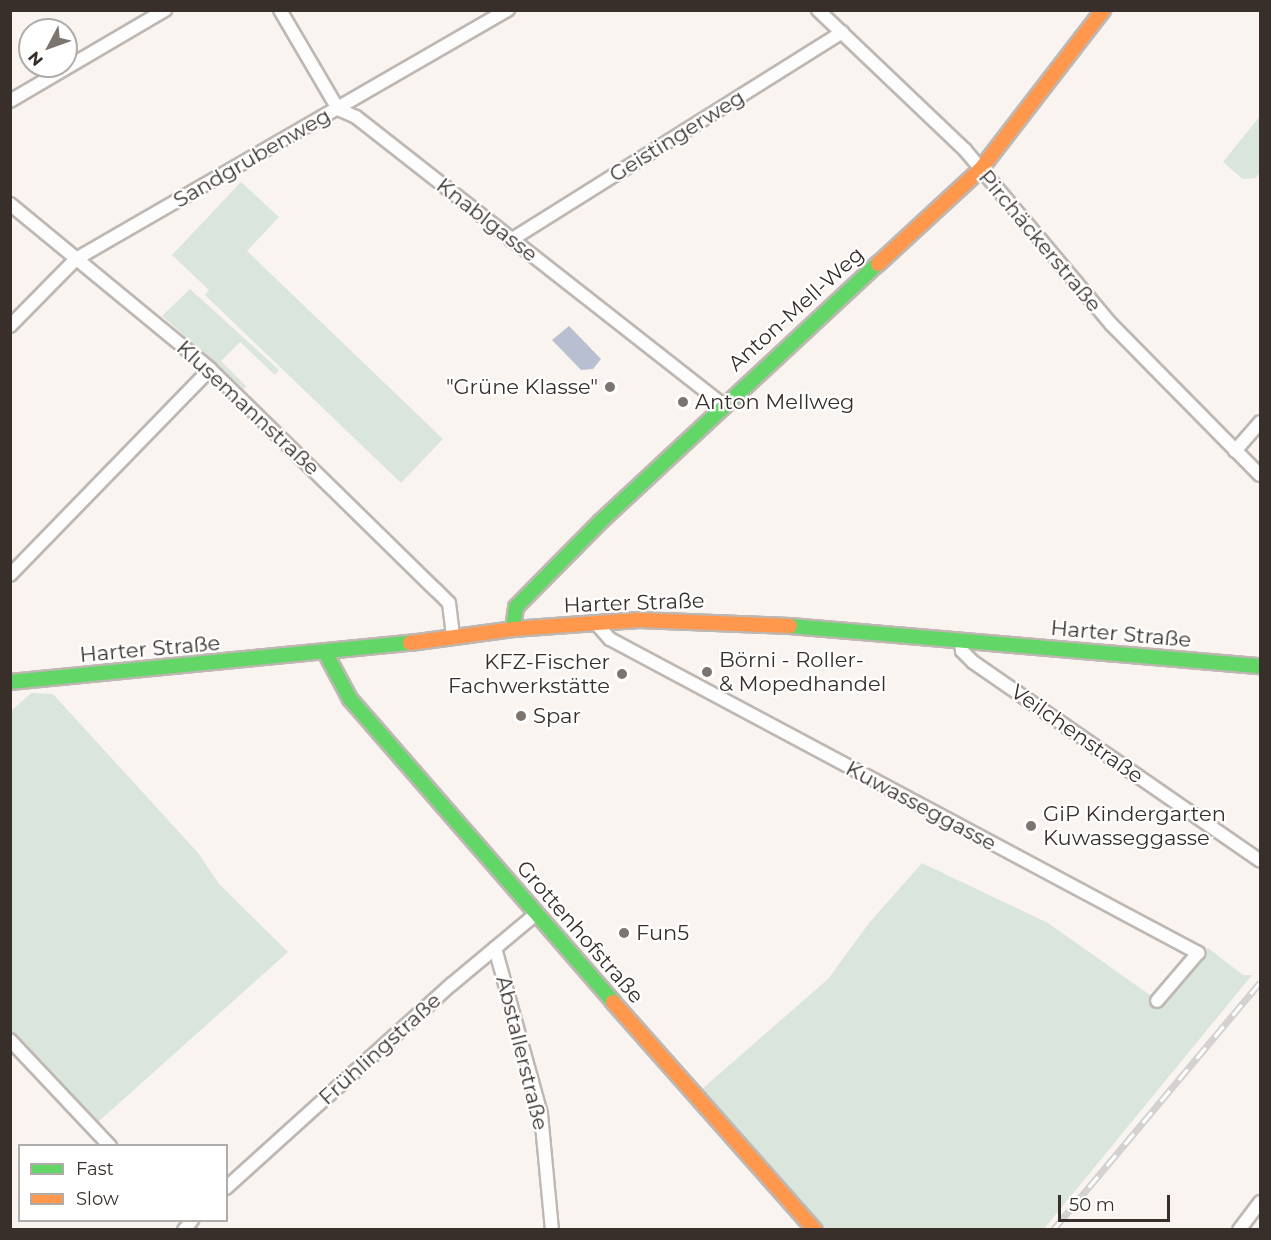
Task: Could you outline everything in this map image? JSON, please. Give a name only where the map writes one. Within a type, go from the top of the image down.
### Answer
[{"type":"main road","name":"Anton-Mell-Weg","points":[[513,629],[516,608],[723,405],[980,170],[1102,10]]},
{"type":"main road","name":"Harter Straße","points":[[10,682],[326,654],[513,629],[595,622],[740,622],[1260,666]]},
{"type":"main road","name":"Grottenhofstraße","points":[[326,654],[350,699],[815,1230]]},
{"type":"street","points":[[10,101],[165,10]]},
{"type":"street","points":[[280,10],[338,109]]},
{"type":"street","name":"Sandgrubenweg","points":[[10,326],[76,258],[508,10]]},
{"type":"street","name":"Pirchäckerstraße","points":[[818,10],[965,150],[1111,324],[1260,475]]},
{"type":"street","name":"Geistingerweg","points":[[511,240],[842,32]]},
{"type":"street","name":"Knablgasse","points":[[338,109],[356,117],[723,405]]},
{"type":"street","name":"Klusemannstraße","points":[[10,204],[210,369],[448,603],[453,637]]},
{"type":"street","points":[[10,575],[210,369]]},
{"type":"street","points":[[1235,451],[1260,422]]},
{"type":"street","name":"Kuwasseggasse","points":[[595,622],[610,639],[1198,953],[1157,1001]]},
{"type":"street","name":"Veilchenstraße","points":[[961,642],[962,651],[973,662],[1260,861]]},
{"type":"street","name":"Frühlingstraße","points":[[228,1186],[536,914]]},
{"type":"street","name":"Abstallerstraße","points":[[495,948],[541,1114],[552,1230]]},
{"type":"street","points":[[10,1040],[108,1144]]},
{"type":"street","points":[[1239,1230],[1260,1202]]},
{"type":"shaded area","points":[[1260,116],[1260,172],[1256,178],[1243,179],[1223,162]]},
{"type":"shaded area","points":[[241,182],[279,217],[247,251],[443,439],[401,483],[205,295],[209,290],[172,255]]},
{"type":"shaded area","points":[[190,289],[279,370],[275,375],[240,342],[221,361],[246,386],[244,389],[162,316]]},
{"type":"shaded area","points":[[31,693],[53,694],[199,854],[219,884],[288,952],[97,1123],[11,1030],[11,711]]},
{"type":"shaded area","points":[[922,863],[1048,923],[1157,1000],[1208,948],[1243,975],[1252,975],[1044,1229],[826,1229],[702,1089],[828,979],[869,923]]},
{"type":"water","points":[[569,326],[601,359],[593,369],[581,370],[552,340]]},
{"type":"railway","points":[[1053,1230],[1260,982]]},
{"type":"traffic: fast","points":[[513,629],[516,607],[601,521],[878,264]]},
{"type":"traffic: fast","points":[[790,626],[1260,666]]},
{"type":"traffic: fast","points":[[10,682],[410,643]]},
{"type":"traffic: fast","points":[[326,654],[350,699],[613,1002]]},
{"type":"traffic: slow","points":[[878,264],[980,170],[1103,10]]},
{"type":"traffic: slow","points":[[410,643],[513,629],[639,620],[790,626]]},
{"type":"traffic: slow","points":[[613,1002],[815,1230]]},
{"type":"place","name":"\"Grüne Klasse\"","points":[[610,387]]},
{"type":"place","name":"Anton Mellweg","points":[[683,402]]},
{"type":"place","name":"Börni - Roller- & Mopedhandel","points":[[707,672]]},
{"type":"place","name":"KFZ-Fischer Fachwerkstätte","points":[[622,674]]},
{"type":"place","name":"Spar","points":[[521,716]]},
{"type":"place","name":"GiP Kindergarten Kuwasseggasse","points":[[1031,826]]},
{"type":"place","name":"Fun5","points":[[624,933]]}]
